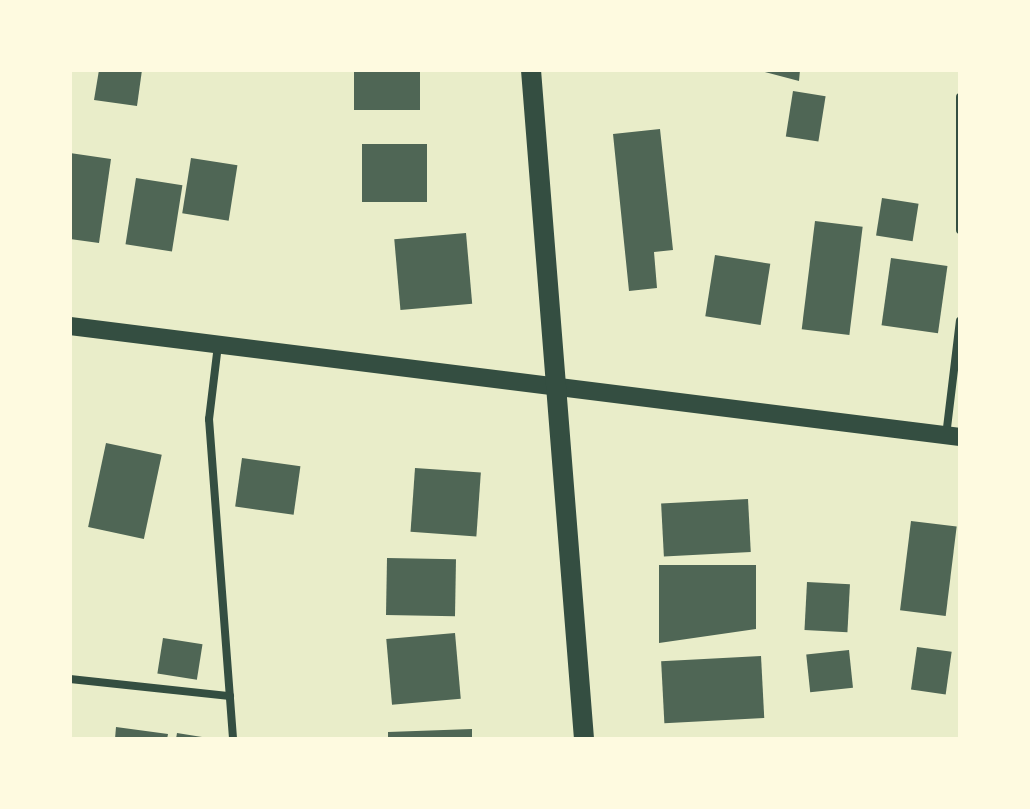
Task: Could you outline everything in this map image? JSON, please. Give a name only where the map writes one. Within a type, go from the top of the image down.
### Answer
[{"type":"main road","points":[[531,70],[584,739]]},
{"type":"street","points":[[70,326],[953,437]]},
{"type":"lane","points":[[960,97],[960,230]]},
{"type":"lane","points":[[953,437],[960,321]]},
{"type":"lane","points":[[218,344],[209,419],[233,739]]},
{"type":"lane","points":[[70,680],[230,696]]},
{"type":"building","points":[[99,70],[142,70],[137,106],[94,100]]},
{"type":"building","points":[[354,70],[420,70],[420,110],[354,110]]},
{"type":"building","points":[[757,70],[800,70],[799,81]]},
{"type":"building","points":[[793,91],[826,96],[818,142],[786,136]]},
{"type":"building","points":[[660,129],[673,250],[654,252],[657,288],[629,291],[613,134]]},
{"type":"building","points":[[362,144],[427,144],[427,202],[362,202]]},
{"type":"building","points":[[70,153],[111,159],[99,243],[70,239]]},
{"type":"building","points":[[191,158],[237,165],[229,221],[182,213]]},
{"type":"building","points":[[136,178],[182,185],[172,252],[126,244]]},
{"type":"building","points":[[882,198],[919,204],[913,241],[876,236]]},
{"type":"building","points":[[815,221],[863,227],[849,335],[802,329]]},
{"type":"building","points":[[466,233],[472,304],[400,310],[394,239]]},
{"type":"building","points":[[715,255],[770,264],[761,325],[705,316]]},
{"type":"building","points":[[891,258],[947,266],[938,333],[882,325]]},
{"type":"building","points":[[106,443],[162,455],[144,539],[88,527]]},
{"type":"building","points":[[242,458],[300,466],[294,515],[235,507]]},
{"type":"building","points":[[415,468],[481,473],[476,536],[411,532]]},
{"type":"building","points":[[748,499],[751,552],[664,556],[661,504]]},
{"type":"building","points":[[911,521],[957,527],[946,616],[900,610]]},
{"type":"building","points":[[387,558],[456,559],[455,616],[386,615]]},
{"type":"building","points":[[659,565],[756,565],[756,629],[659,643]]},
{"type":"building","points":[[807,582],[850,584],[847,632],[804,630]]},
{"type":"building","points":[[455,633],[461,699],[392,705],[386,639]]},
{"type":"building","points":[[163,638],[203,644],[197,680],[157,674]]},
{"type":"building","points":[[917,647],[952,652],[946,694],[911,690]]},
{"type":"building","points":[[849,650],[853,688],[810,692],[806,654]]},
{"type":"building","points":[[761,656],[764,718],[664,723],[661,661]]},
{"type":"building","points":[[116,727],[168,734],[167,739],[115,739]]},
{"type":"building","points":[[472,729],[472,739],[388,739],[388,732]]},
{"type":"building","points":[[177,733],[202,737],[202,739],[176,739]]}]
